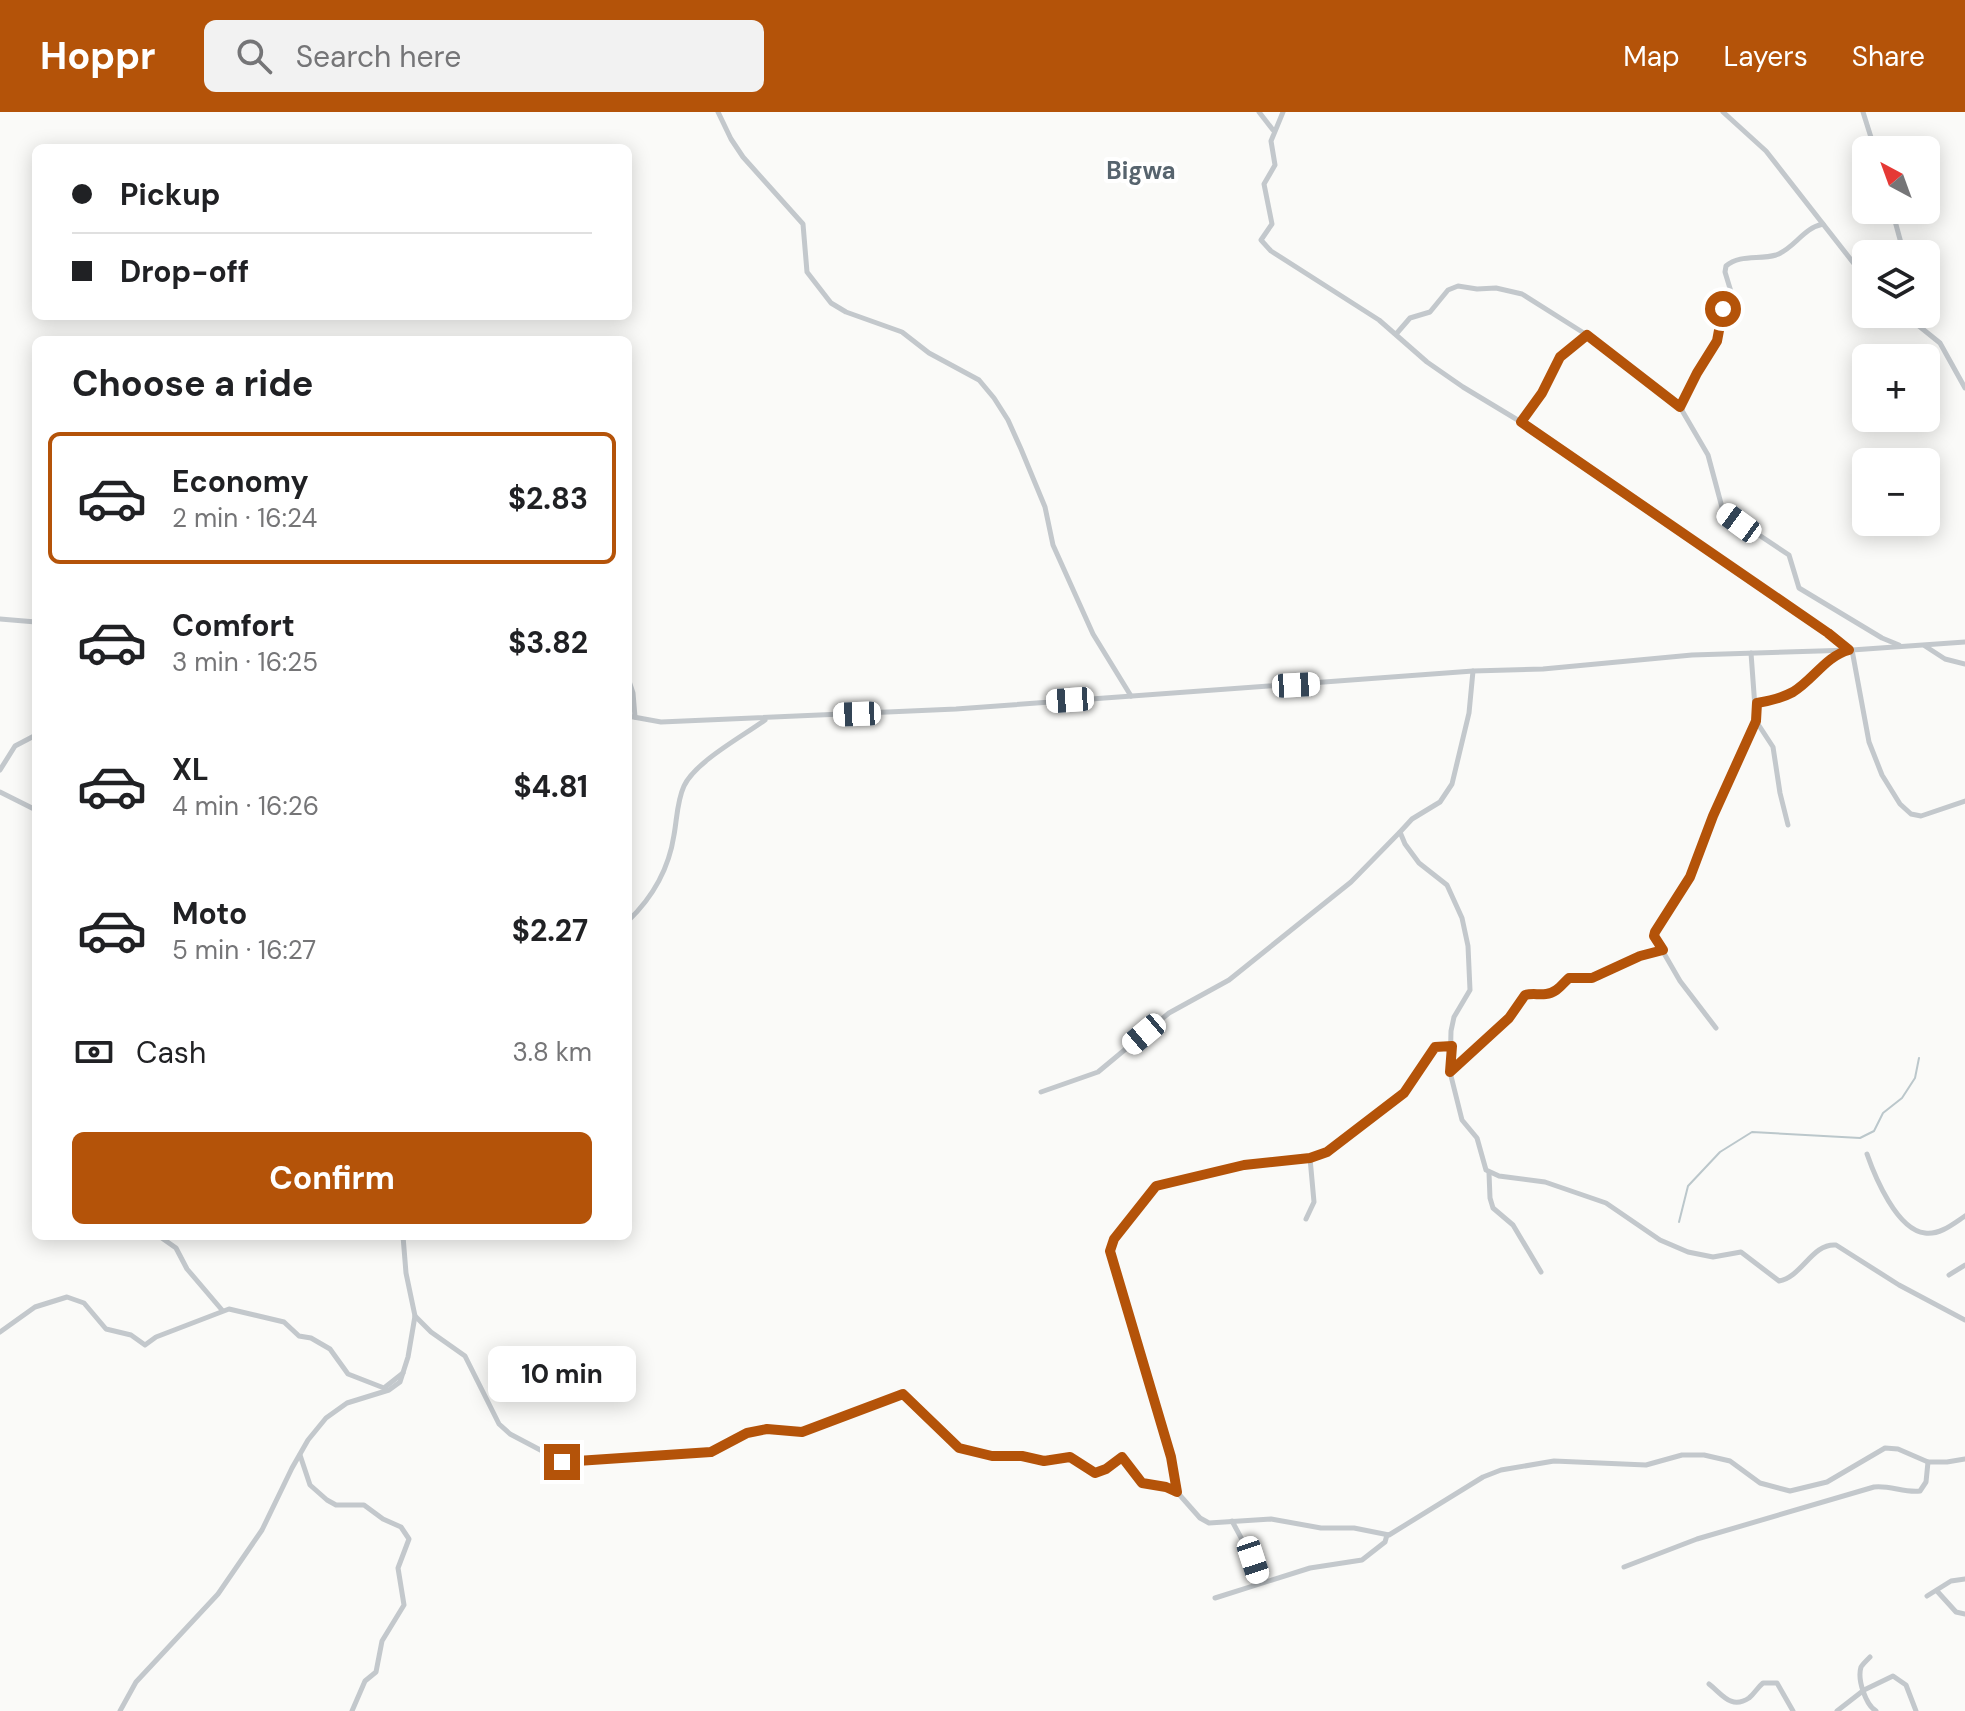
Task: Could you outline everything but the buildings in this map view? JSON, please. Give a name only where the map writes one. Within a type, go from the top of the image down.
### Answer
[{"type":"street","points":[[718,112],[743,157],[803,224],[807,272],[831,303],[846,312],[902,332],[929,353],[979,380],[994,398],[1008,420],[1026,461],[1045,507],[1053,545],[1093,634],[1131,696]]},
{"type":"street","points":[[1259,112],[1274,131]]},
{"type":"street","points":[[1283,112],[1271,141],[1276,159],[1264,184],[1272,224],[1262,236],[1263,242],[1275,254],[1397,333],[1427,362],[1521,422],[1828,633],[1848,650],[1869,742],[1882,775],[1900,804],[1911,814],[1921,816],[1965,801]]},
{"type":"street","points":[[1723,112],[1766,151],[1852,261]]},
{"type":"street","points":[[1863,112],[1871,136]]},
{"type":"street","points":[[1680,407],[1717,341],[1719,319],[1732,295],[1726,266],[1740,259],[1774,255],[1813,227],[1823,224]]},
{"type":"street","points":[[1397,333],[1410,318],[1430,312],[1448,290],[1458,286],[1496,288],[1522,294],[1587,335],[1680,407],[1708,455],[1723,511],[1789,555],[1799,588],[1900,646]]},
{"type":"street","points":[[1921,328],[1940,343],[1965,388]]},
{"type":"street","points":[[1521,422],[1542,393],[1560,357],[1587,335]]},
{"type":"street","points":[[0,619],[32,622]]},
{"type":"street","points":[[632,717],[661,722],[956,709],[1473,671],[1543,669],[1639,659],[1965,642]]},
{"type":"street","points":[[1924,646],[1945,659],[1965,664]]},
{"type":"street","points":[[1757,703],[1794,691],[1848,650]]},
{"type":"street","points":[[1716,1028],[1680,981],[1654,936],[1690,877],[1713,816],[1756,721],[1751,653]]},
{"type":"street","points":[[1041,1092],[1098,1072],[1169,1013],[1229,980],[1351,882],[1412,819],[1440,802],[1452,784],[1469,713],[1473,671]]},
{"type":"street","points":[[632,690],[635,717]]},
{"type":"street","points":[[632,917],[648,901],[669,857],[679,802],[687,780],[767,718]]},
{"type":"street","points":[[1756,721],[1773,747],[1788,825]]},
{"type":"street","points":[[0,770],[15,746],[32,737]]},
{"type":"street","points":[[0,792],[32,808]]},
{"type":"street","points":[[1400,832],[1419,863],[1447,885],[1462,918],[1468,946],[1470,990],[1454,1017],[1450,1072],[1462,1120],[1477,1138],[1484,1166],[1489,1173],[1493,1208],[1513,1225],[1541,1272]]},
{"type":"street","points":[[1450,1072],[1509,1018],[1525,995],[1547,994],[1557,990],[1569,978],[1592,978],[1640,956],[1663,950]]},
{"type":"street","points":[[1177,1492],[1171,1457],[1113,1264],[1111,1245],[1152,1189],[1159,1184],[1260,1162],[1310,1158],[1340,1143],[1404,1093],[1435,1047],[1452,1046]]},
{"type":"street","points":[[1867,1154],[1879,1185],[1902,1219],[1913,1229],[1924,1234],[1937,1232],[1965,1216]]},
{"type":"street","points":[[1306,1219],[1314,1202],[1310,1158]]},
{"type":"street","points":[[1489,1173],[1536,1180],[1599,1200],[1660,1240],[1688,1252],[1713,1257],[1741,1252],[1779,1281],[1789,1278],[1824,1247],[1836,1245],[1880,1274],[1965,1320]]},
{"type":"street","points":[[165,1240],[176,1248],[187,1269],[222,1310]]},
{"type":"street","points":[[120,1711],[136,1682],[218,1594],[262,1530],[313,1433],[332,1412],[361,1397],[393,1388],[400,1382],[415,1329],[403,1240]]},
{"type":"street","points":[[1949,1275],[1965,1265]]},
{"type":"street","points":[[0,1332],[35,1307],[67,1297],[84,1303],[106,1329],[131,1335],[145,1345],[156,1337],[229,1309],[281,1320],[299,1336],[311,1338],[330,1349],[348,1374],[381,1388],[404,1373]]},
{"type":"street","points":[[415,1316],[431,1332],[465,1356],[499,1424],[510,1434],[565,1463],[711,1452],[747,1433],[767,1429],[802,1432],[903,1394],[959,1448],[992,1456],[1022,1456],[1044,1461],[1070,1457],[1095,1473],[1122,1457],[1142,1483],[1177,1492],[1205,1522],[1214,1523],[1271,1519],[1321,1528],[1354,1528],[1387,1535],[1483,1477],[1501,1470],[1554,1461],[1646,1465],[1682,1455],[1704,1455],[1730,1461],[1756,1481],[1790,1491],[1827,1482],[1885,1448],[1898,1449],[1928,1462],[1965,1459]]},
{"type":"street","points":[[300,1454],[310,1485],[327,1500],[336,1505],[364,1505],[401,1527],[409,1539],[398,1568],[404,1605],[382,1641],[376,1671],[365,1681],[352,1711]]},
{"type":"street","points":[[1624,1567],[1697,1539],[1874,1487],[1885,1485],[1907,1492],[1920,1491],[1926,1482],[1928,1462]]},
{"type":"street","points":[[1232,1521],[1253,1560],[1260,1582]]},
{"type":"street","points":[[1215,1598],[1322,1565],[1362,1560],[1385,1542],[1387,1535]]},
{"type":"street","points":[[1927,1596],[1951,1581],[1965,1579]]},
{"type":"street","points":[[1937,1591],[1956,1612],[1965,1614]]},
{"type":"street","points":[[1870,1657],[1861,1669],[1869,1706],[1876,1711]]},
{"type":"street","points":[[1837,1711],[1864,1690],[1895,1677],[1907,1688],[1916,1711]]},
{"type":"street","points":[[1709,1684],[1728,1701],[1737,1703],[1751,1696],[1763,1683],[1777,1683],[1793,1711]]},
{"type":"waterway","points":[[1679,1222],[1688,1186],[1720,1152],[1752,1132],[1860,1138],[1874,1131],[1883,1113],[1902,1098],[1915,1078],[1919,1058]]},
{"type":"district","name":"Bigwa","points":[[1141,170]]},
{"type":"route","points":[[562,1462],[570,1464],[634,1456],[711,1452],[747,1433],[767,1429],[794,1433],[810,1430],[903,1394],[959,1448],[992,1456],[1022,1456],[1044,1461],[1070,1457],[1095,1473],[1122,1457],[1138,1481],[1177,1492],[1171,1457],[1110,1251],[1114,1239],[1152,1189],[1159,1184],[1193,1179],[1244,1165],[1310,1158],[1327,1152],[1404,1093],[1435,1047],[1452,1046],[1450,1072],[1509,1018],[1525,995],[1547,994],[1561,987],[1566,979],[1592,978],[1640,956],[1663,950],[1654,936],[1655,932],[1690,877],[1713,816],[1756,721],[1757,703],[1794,691],[1826,663],[1844,650],[1849,650],[1839,640],[1521,422],[1542,393],[1560,357],[1587,335],[1680,407],[1714,348],[1723,309]]}]
